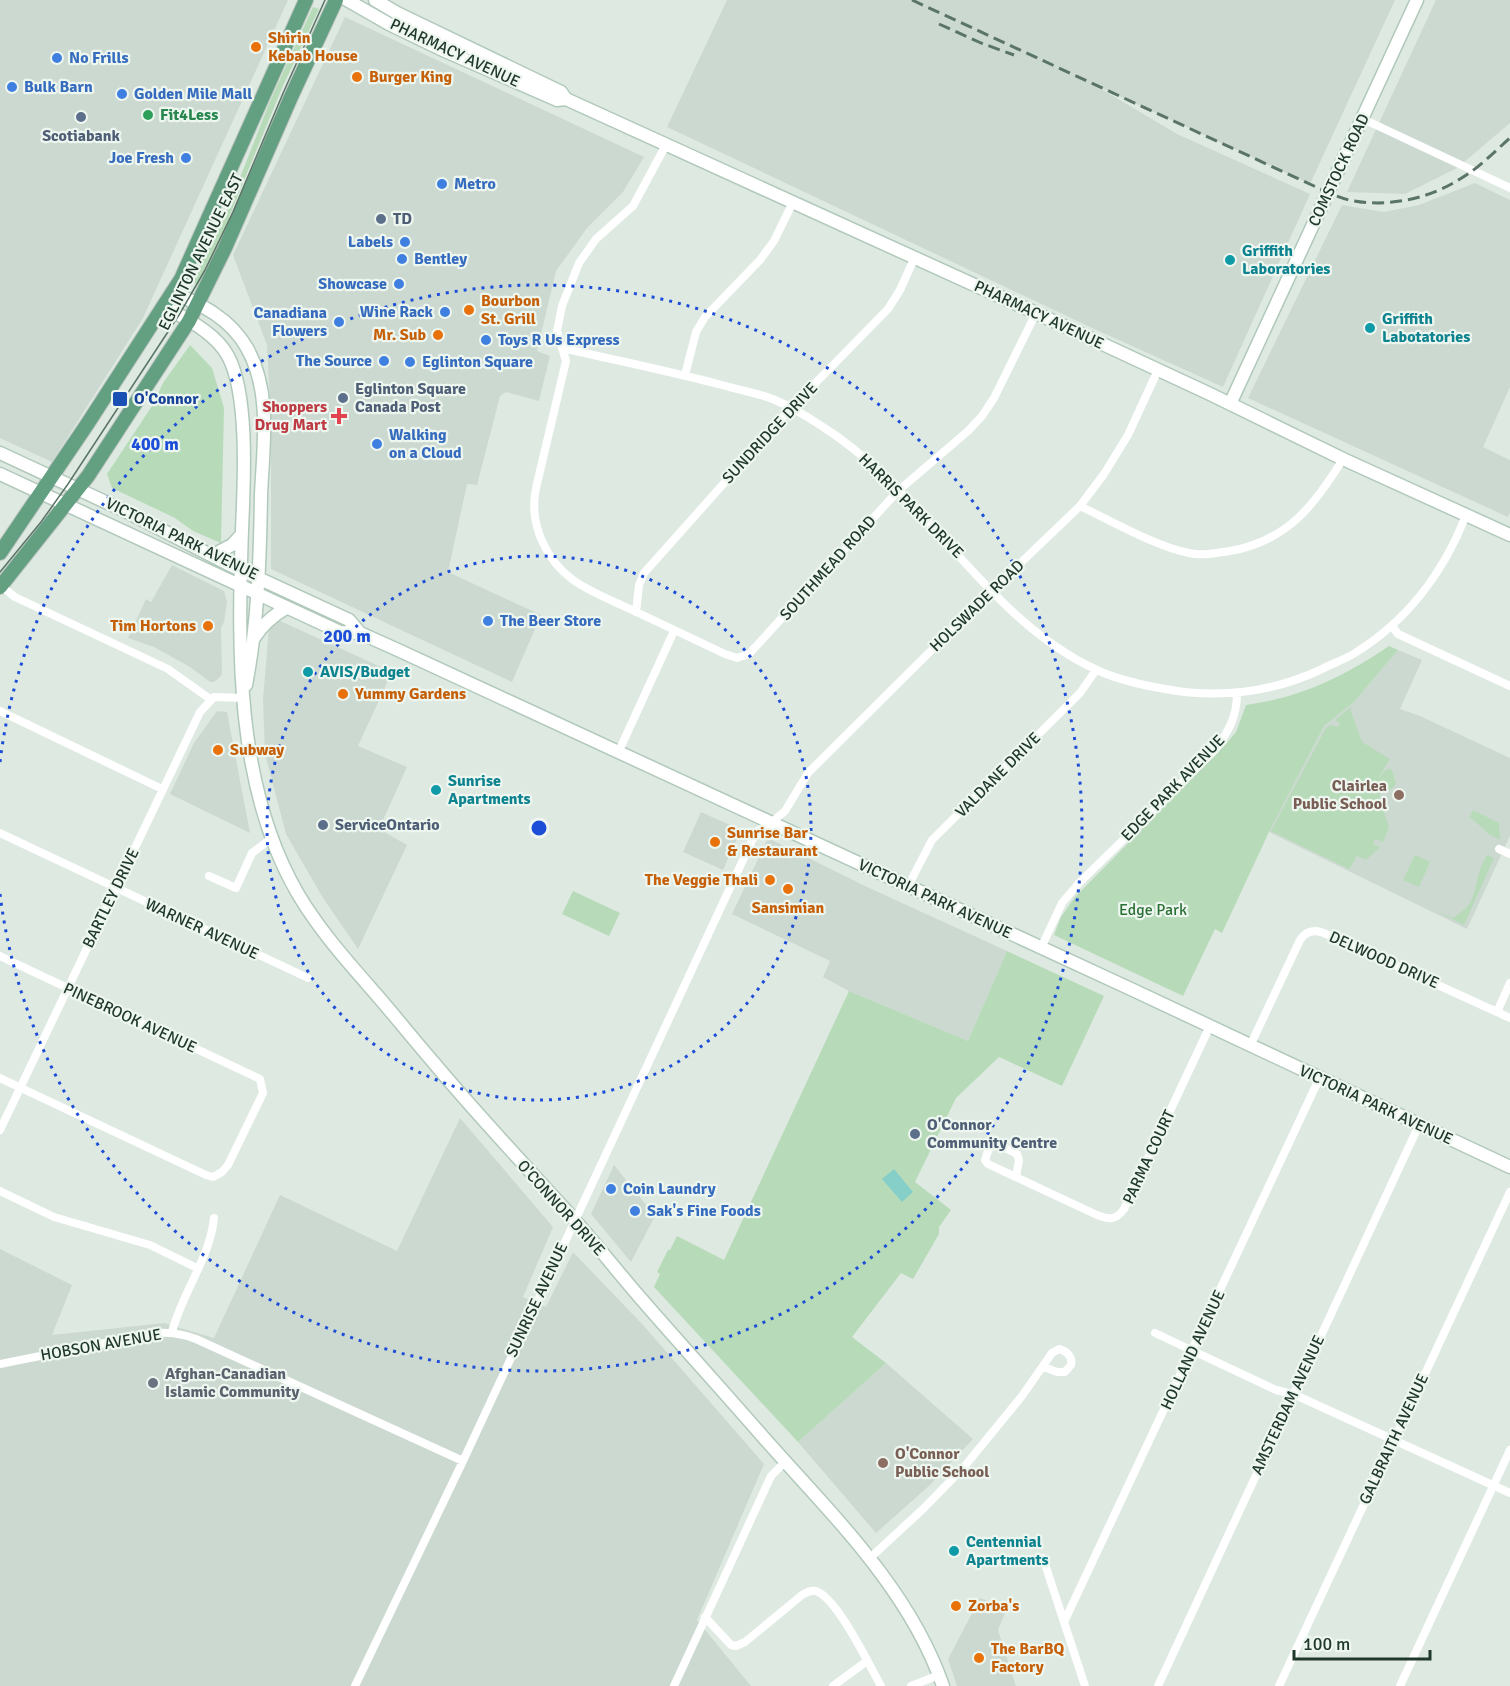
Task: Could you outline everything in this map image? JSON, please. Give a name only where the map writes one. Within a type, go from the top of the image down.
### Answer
[{"type":"main road","name":"EGLINTON AVENUE EAST","points":[[0,553],[181,279],[306,0]]},
{"type":"main road","name":"EGLINTON AVENUE EAST","points":[[0,586],[78,489],[189,321],[336,0]]},
{"type":"main road","name":"PHARMACY AVENUE","points":[[347,0],[389,24],[445,51],[557,100],[566,99],[667,143],[1158,370],[1342,459],[1510,535]]},
{"type":"main road","name":"PHARMACY AVENUE","points":[[375,0],[397,13],[561,92],[566,99]]},
{"type":"main road","name":"COMSTOCK ROAD","points":[[1230,404],[1417,0]]},
{"type":"main road","points":[[172,292],[198,303],[222,319],[238,335],[248,350],[258,374],[264,433],[258,594]]},
{"type":"main road","points":[[163,306],[215,339],[230,360],[236,378],[241,408],[243,458],[240,586]]},
{"type":"main road","name":"VICTORIA PARK AVENUE","points":[[0,453],[348,620],[360,633]]},
{"type":"main road","name":"VICTORIA PARK AVENUE","points":[[0,474],[339,632],[360,633],[1510,1167]]},
{"type":"main road","points":[[213,555],[232,545],[242,534]]},
{"type":"main road","points":[[260,544],[267,567],[284,590]]},
{"type":"main road","name":"O'CONNOR DRIVE","points":[[240,586],[243,698],[258,790],[272,838],[290,880],[310,914],[334,947],[470,1106],[574,1220],[870,1558],[915,1625],[941,1681]]},
{"type":"main road","name":"O'CONNOR DRIVE","points":[[243,698],[250,664],[258,594]]},
{"type":"main road","points":[[252,641],[262,625],[286,608]]},
{"type":"street","points":[[1363,119],[1510,188]]},
{"type":"street","name":"SOUTHMEAD ROAD","points":[[667,143],[633,206],[596,240],[579,263],[562,306],[557,331],[566,361],[533,502],[537,529],[550,559],[564,574],[585,589],[674,631],[737,658],[749,654],[898,491],[968,431],[982,416],[994,398],[1036,313]]},
{"type":"street","points":[[685,375],[696,332],[705,317],[760,260],[774,241],[793,202]]},
{"type":"street","name":"SUNDRIDGE DRIVE","points":[[636,612],[639,585],[644,573],[791,408],[888,309],[900,290],[914,259]]},
{"type":"street","name":"HARRIS PARK DRIVE","points":[[562,348],[685,375],[773,399],[791,408],[842,440],[898,491],[1011,610],[1047,641],[1096,670],[1134,683],[1178,691],[1237,694]]},
{"type":"street","name":"HOLSWADE ROAD","points":[[771,823],[785,811],[808,773],[1080,506],[1104,474],[1128,435],[1158,370]]},
{"type":"street","points":[[1080,506],[1170,548],[1191,554],[1239,550],[1284,532],[1311,505],[1342,459]]},
{"type":"street","points":[[1237,694],[1274,688],[1303,678],[1354,654],[1392,626],[1433,579],[1460,532],[1466,515]]},
{"type":"street","points":[[0,586],[15,597],[168,669],[210,699],[223,696],[243,698]]},
{"type":"street","points":[[1392,626],[1398,634],[1510,686]]},
{"type":"street","points":[[618,753],[674,631]]},
{"type":"street","name":"VALDANE DRIVE","points":[[908,886],[933,840],[1080,693],[1096,670]]},
{"type":"street","name":"EDGE PARK AVENUE","points":[[1041,948],[1062,903],[1079,882],[1215,750],[1230,730],[1237,694]]},
{"type":"street","name":"BARTLEY DRIVE","points":[[0,1130],[162,789],[200,712],[210,699]]},
{"type":"street","points":[[0,711],[162,789]]},
{"type":"street","name":"SUNRISE AVENUE","points":[[355,1686],[463,1461],[752,839],[756,832],[771,823]]},
{"type":"street","name":"WARNER AVENUE","points":[[0,833],[308,978]]},
{"type":"street","points":[[209,876],[236,888],[252,853],[272,838]]},
{"type":"street","points":[[1499,849],[1510,854]]},
{"type":"street","name":"DELWOOD DRIVE","points":[[1250,1046],[1300,940],[1307,932],[1313,931],[1324,933],[1510,1018]]},
{"type":"street","name":"PINEBROOK AVENUE","points":[[0,956],[260,1079],[263,1093],[228,1165],[219,1175],[213,1177],[21,1088]]},
{"type":"street","points":[[1497,1012],[1510,983]]},
{"type":"street","name":"PARMA COURT","points":[[1016,1177],[1019,1160],[1017,1154],[999,1145],[989,1148],[985,1160],[988,1164],[1104,1218],[1117,1217],[1125,1209],[1209,1028]]},
{"type":"street","points":[[0,1078],[21,1088]]},
{"type":"street","name":"HOLLAND AVENUE","points":[[1065,1620],[1319,1079]]},
{"type":"street","name":"AMSTERDAM AVENUE","points":[[1158,1686],[1419,1125]]},
{"type":"street","points":[[0,1191],[54,1218],[150,1245],[197,1268]]},
{"type":"street","name":"GALBRAITH AVENUE","points":[[1279,1686],[1510,1192]]},
{"type":"street","points":[[172,1332],[177,1315],[212,1236],[214,1218]]},
{"type":"street","name":"HOBSON AVENUE","points":[[0,1364],[149,1334],[172,1332],[196,1339],[463,1461]]},
{"type":"street","points":[[1155,1334],[1276,1390],[1293,1394],[1510,1494]]},
{"type":"street","points":[[870,1558],[958,1473],[992,1434],[1044,1367]]},
{"type":"street","points":[[1400,1686],[1510,1450]]},
{"type":"street","points":[[674,1686],[771,1476],[785,1462]]},
{"type":"street","points":[[1043,1558],[1085,1686]]},
{"type":"street","points":[[705,1617],[731,1645],[736,1646],[745,1642],[802,1595],[816,1591],[825,1597],[856,1638],[881,1686]]},
{"type":"street","points":[[833,1686],[867,1662]]},
{"type":"street","points":[[912,1686],[941,1681]]},
{"type":"shaded area","points":[[0,0],[288,0],[143,318],[52,462],[0,438]]},
{"type":"shaded area","points":[[727,0],[1395,0],[1310,184],[1093,84],[1177,134],[1310,194],[1223,387],[1090,327],[667,127]]},
{"type":"shaded area","points":[[1436,0],[1510,0],[1510,123],[1457,168],[1405,194],[1347,192]]},
{"type":"shaded area","points":[[345,17],[644,157],[623,192],[587,228],[556,271],[537,351],[550,356],[539,401],[506,392],[500,396],[477,485],[467,484],[448,572],[541,615],[512,682],[271,569],[271,423],[267,345],[233,255]]},
{"type":"shaded area","points":[[1475,183],[1510,200],[1510,387],[1483,447],[1510,460],[1510,512],[1508,517],[1248,398],[1342,205],[1384,212],[1419,205]]},
{"type":"shaded area","points":[[172,565],[224,591],[227,602],[221,628],[222,672],[214,682],[210,682],[190,667],[154,647],[128,638],[146,599],[151,602]]},
{"type":"shaded area","points":[[276,619],[392,672],[358,746],[407,767],[379,829],[407,845],[358,949],[323,898],[286,834],[265,754],[263,700],[269,627]]},
{"type":"shaded area","name":"Clairlea Public School","points":[[1398,650],[1422,660],[1400,709],[1510,758],[1510,836],[1467,929],[1269,832],[1324,726],[1354,702]]},
{"type":"shaded area","points":[[217,711],[227,712],[250,833],[170,794],[194,743]]},
{"type":"shaded area","points":[[701,812],[741,830],[723,870],[683,852]]},
{"type":"shaded area","points":[[768,838],[865,886],[1007,951],[968,1041],[849,991],[823,977],[830,961],[732,914]]},
{"type":"shaded area","points":[[460,1118],[553,1227],[523,1297],[546,1307],[573,1252],[643,1325],[764,1464],[697,1620],[751,1686],[0,1686],[0,1249],[72,1285],[52,1335],[164,1323],[214,1338],[280,1195],[397,1251]]},
{"type":"shaded area","points":[[614,1165],[655,1216],[631,1262],[591,1214]]},
{"type":"shaded area","name":"O'Connor Public School","points":[[886,1363],[973,1439],[930,1485],[876,1533],[798,1442]]},
{"type":"shaded area","points":[[980,1598],[1007,1608],[998,1630],[1016,1686],[957,1686],[948,1659]]},
{"type":"green space","points":[[313,7],[319,9],[282,88],[229,217],[232,218],[198,285],[191,281],[225,216],[270,101]]},
{"type":"green space","points":[[190,345],[212,368],[224,408],[221,543],[193,531],[175,518],[112,488],[107,474],[154,403],[163,383]]},
{"type":"green space","name":"Edge Park","points":[[1389,646],[1398,650],[1354,702],[1324,726],[1269,832],[1222,933],[1215,929],[1183,996],[1054,935],[1061,917],[1075,897],[1226,744],[1236,732],[1246,705],[1285,697],[1321,684],[1356,667]]},
{"type":"green space","points":[[1351,707],[1362,742],[1390,759],[1378,779],[1385,771],[1391,769],[1396,782],[1395,786],[1387,792],[1380,791],[1378,784],[1381,804],[1389,827],[1383,842],[1375,839],[1373,844],[1380,847],[1366,860],[1357,856],[1349,869],[1271,831],[1326,728],[1330,725],[1338,727],[1340,723],[1335,720]]},
{"type":"green space","points":[[1473,810],[1499,823],[1500,840],[1489,834],[1470,817]]},
{"type":"green space","points":[[1415,855],[1430,862],[1419,887],[1403,880]]},
{"type":"green space","points":[[1487,855],[1494,858],[1464,925],[1436,911],[1453,918],[1466,908],[1474,894],[1480,868]]},
{"type":"green space","points":[[573,891],[620,913],[609,936],[562,914]]},
{"type":"green space","points":[[1007,951],[1104,996],[1062,1086],[999,1057],[956,1098],[915,1182],[951,1210],[939,1227],[939,1234],[913,1279],[901,1273],[852,1337],[886,1363],[798,1442],[654,1287],[660,1274],[657,1272],[677,1236],[724,1260],[849,991],[968,1041]]},
{"type":"water","points":[[894,1169],[913,1192],[902,1202],[882,1179]]},
{"type":"tram line","points":[[0,572],[41,522],[68,484],[179,315],[205,270],[233,212],[325,0]]},
{"type":"railway","points":[[912,0],[1322,190],[1349,200],[1392,202],[1435,192],[1474,170],[1510,138]]},
{"type":"railway","points":[[939,24],[1014,55]]},
{"type":"place","name":"Shirin Kebab House","points":[[256,47]]},
{"type":"place","name":"No Frills","points":[[57,58]]},
{"type":"place","name":"Burger King","points":[[357,77]]},
{"type":"place","name":"Bulk Barn","points":[[12,87]]},
{"type":"place","name":"Golden Mile Mall","points":[[122,94]]},
{"type":"place","name":"Fit4Less","points":[[148,115]]},
{"type":"place","name":"Scotiabank","points":[[81,117]]},
{"type":"place","name":"Joe Fresh","points":[[186,158]]},
{"type":"place","name":"Metro","points":[[442,184]]},
{"type":"place","name":"TD","points":[[381,219]]},
{"type":"place","name":"Labels","points":[[405,242]]},
{"type":"place","name":"Bentley","points":[[402,259]]},
{"type":"place","name":"Griffith Laboratories","points":[[1230,260]]},
{"type":"place","name":"Showcase","points":[[399,284]]},
{"type":"place","name":"Bourbon St. Grill","points":[[469,310]]},
{"type":"place","name":"Wine Rack","points":[[445,312]]},
{"type":"place","name":"Canadiana Flowers","points":[[339,322]]},
{"type":"place","name":"Griffith Labotatories","points":[[1370,328]]},
{"type":"place","name":"Mr. Sub","points":[[438,335]]},
{"type":"place","name":"Toys R Us Express","points":[[486,340]]},
{"type":"place","name":"The Source","points":[[384,361]]},
{"type":"place","name":"Eglinton Square","points":[[410,362]]},
{"type":"place","name":"Eglinton Square Canada Post","points":[[343,398]]},
{"type":"place","name":"O'Connor","points":[[120,399]]},
{"type":"place","name":"Shoppers Drug Mart","points":[[339,416]]},
{"type":"place","name":"Walking on a Cloud","points":[[377,444]]},
{"type":"place","name":"The Beer Store","points":[[488,621]]},
{"type":"place","name":"Tim Hortons","points":[[208,626]]},
{"type":"place","name":"AVIS/Budget","points":[[308,672]]},
{"type":"place","name":"Yummy Gardens","points":[[343,694]]},
{"type":"place","name":"Subway","points":[[218,750]]},
{"type":"place","name":"Sunrise Apartments","points":[[436,790]]},
{"type":"place","name":"Clairlea Public School","points":[[1399,795]]},
{"type":"place","name":"ServiceOntario","points":[[323,825]]},
{"type":"place","name":"Sunrise Bar & Restaurant","points":[[715,842]]},
{"type":"place","name":"The Veggie Thali","points":[[770,880]]},
{"type":"place","name":"Sansimian","points":[[788,889]]},
{"type":"place","name":"O'Connor Community Centre","points":[[915,1134]]},
{"type":"place","name":"Coin Laundry","points":[[611,1189]]},
{"type":"place","name":"Sak's Fine Foods","points":[[635,1211]]},
{"type":"place","name":"Afghan-Canadian Islamic Community","points":[[153,1383]]},
{"type":"place","name":"O'Connor Public School","points":[[883,1463]]},
{"type":"place","name":"Centennial Apartments","points":[[954,1551]]},
{"type":"place","name":"Zorba's","points":[[956,1606]]},
{"type":"place","name":"The BarBQ Factory","points":[[979,1658]]}]
